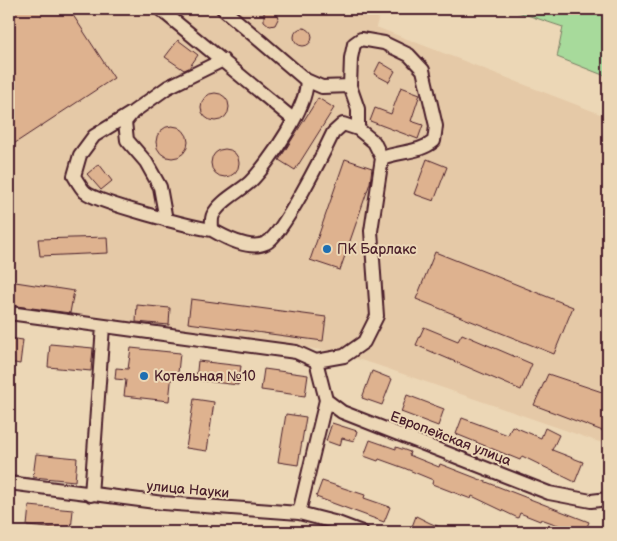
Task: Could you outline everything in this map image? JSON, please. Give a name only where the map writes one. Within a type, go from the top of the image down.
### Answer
[{"type":"street","points":[[160,9],[293,120]]},
{"type":"street","points":[[223,9],[306,80],[322,88],[350,86]]},
{"type":"street","points":[[358,129],[358,109],[350,86],[351,58],[354,44],[362,39],[384,43],[409,55],[423,70],[436,126],[434,141],[425,149],[397,152],[382,158]]},
{"type":"street","points":[[9,313],[296,352],[316,361],[344,356],[364,342],[377,316],[371,231],[382,158],[374,142],[358,129],[343,124],[333,133],[281,227],[267,243],[254,245],[227,239],[212,230],[166,220],[86,193],[74,176],[80,155],[94,136],[133,112],[168,87],[222,60]]},
{"type":"street","points":[[212,230],[212,215],[229,198],[250,182],[271,157],[305,99],[308,88],[306,80]]},
{"type":"street","points":[[133,112],[125,122],[127,140],[146,162],[160,187],[166,220]]},
{"type":"street","points":[[91,495],[103,326]]},
{"type":"street","points":[[299,513],[326,400],[316,361]]},
{"type":"street","name":"Европейская улица","points":[[326,400],[342,412],[549,492],[591,501],[608,499]]},
{"type":"street","name":"улица Науки","points":[[9,484],[91,495],[299,513],[338,523],[362,532]]},
{"type":"shaded area","points":[[9,9],[381,9],[376,27],[608,117],[608,445],[374,364],[330,351],[107,321],[9,310]]},
{"type":"green space","points":[[509,9],[608,9],[608,77],[557,57],[563,27]]},
{"type":"building","points":[[9,9],[69,9],[114,78],[9,147]]},
{"type":"building","points":[[264,9],[275,12],[279,17],[275,25],[270,26],[264,21]]},
{"type":"building","points":[[303,28],[309,31],[312,37],[309,43],[303,46],[297,43],[294,37],[297,31]]},
{"type":"building","points":[[178,40],[198,55],[189,68],[184,70],[165,57]]},
{"type":"building","points":[[380,62],[395,71],[389,82],[374,74]]},
{"type":"building","points":[[401,87],[420,94],[411,121],[423,125],[418,139],[370,121],[375,108],[391,114]]},
{"type":"building","points":[[215,93],[225,97],[229,107],[225,117],[215,121],[205,117],[201,107],[205,97]]},
{"type":"building","points":[[318,98],[334,108],[295,170],[279,160]]},
{"type":"building","points":[[172,126],[178,127],[183,131],[187,136],[187,148],[183,153],[178,157],[172,158],[166,157],[161,153],[157,148],[156,142],[157,136],[161,131],[166,127]]},
{"type":"building","points":[[225,149],[235,153],[239,163],[235,173],[225,177],[215,173],[211,163],[215,153]]},
{"type":"building","points":[[345,159],[372,168],[370,183],[340,270],[310,260]]},
{"type":"building","points":[[427,159],[447,167],[434,201],[414,194]]},
{"type":"building","points":[[99,164],[112,181],[101,190],[87,174]]},
{"type":"building","points":[[107,237],[108,253],[40,256],[38,239]]},
{"type":"building","points":[[435,252],[573,307],[554,354],[416,299]]},
{"type":"building","points":[[9,281],[74,291],[70,313],[9,305]]},
{"type":"building","points":[[191,299],[326,317],[323,341],[188,323]]},
{"type":"building","points":[[137,305],[170,308],[169,325],[136,322]]},
{"type":"building","points":[[424,327],[458,341],[462,334],[532,364],[521,390],[416,345]]},
{"type":"building","points":[[9,338],[23,340],[20,364],[9,362]]},
{"type":"building","points":[[50,344],[93,348],[91,371],[48,367]]},
{"type":"building","name":"Котельная №10","points":[[131,348],[180,353],[178,373],[172,373],[169,401],[124,396],[126,380],[115,379],[116,368],[128,369]]},
{"type":"building","points":[[198,361],[241,366],[238,385],[196,380]]},
{"type":"building","points":[[264,369],[308,375],[305,396],[261,390]]},
{"type":"building","points":[[372,371],[392,379],[382,405],[362,398]]},
{"type":"building","points":[[548,374],[608,394],[608,433],[534,405]]},
{"type":"building","points":[[407,395],[444,409],[438,426],[401,412]]},
{"type":"building","points":[[194,399],[214,402],[207,451],[186,448]]},
{"type":"building","points":[[286,414],[306,417],[298,465],[278,462]]},
{"type":"building","points":[[462,418],[508,435],[512,426],[541,438],[545,428],[559,435],[552,450],[583,462],[575,482],[522,456],[520,460],[456,434]]},
{"type":"building","points":[[332,423],[357,431],[354,441],[342,438],[340,446],[326,441]]},
{"type":"building","points":[[370,440],[410,452],[409,455],[439,467],[440,464],[589,522],[585,532],[571,532],[572,530],[520,513],[518,518],[472,496],[471,499],[432,484],[433,480],[404,468],[364,456]]},
{"type":"building","points":[[36,454],[77,458],[75,481],[33,477]]},
{"type":"building","points":[[322,481],[365,495],[364,498],[390,507],[384,522],[316,497]]},
{"type":"building","points":[[29,506],[73,510],[71,530],[27,526]]},
{"type":"building","points":[[416,516],[430,523],[452,532],[410,532]]},
{"type":"place","name":"ПК Барлакс","points":[[327,249]]},
{"type":"place","name":"Котельная №10","points":[[144,376]]}]
